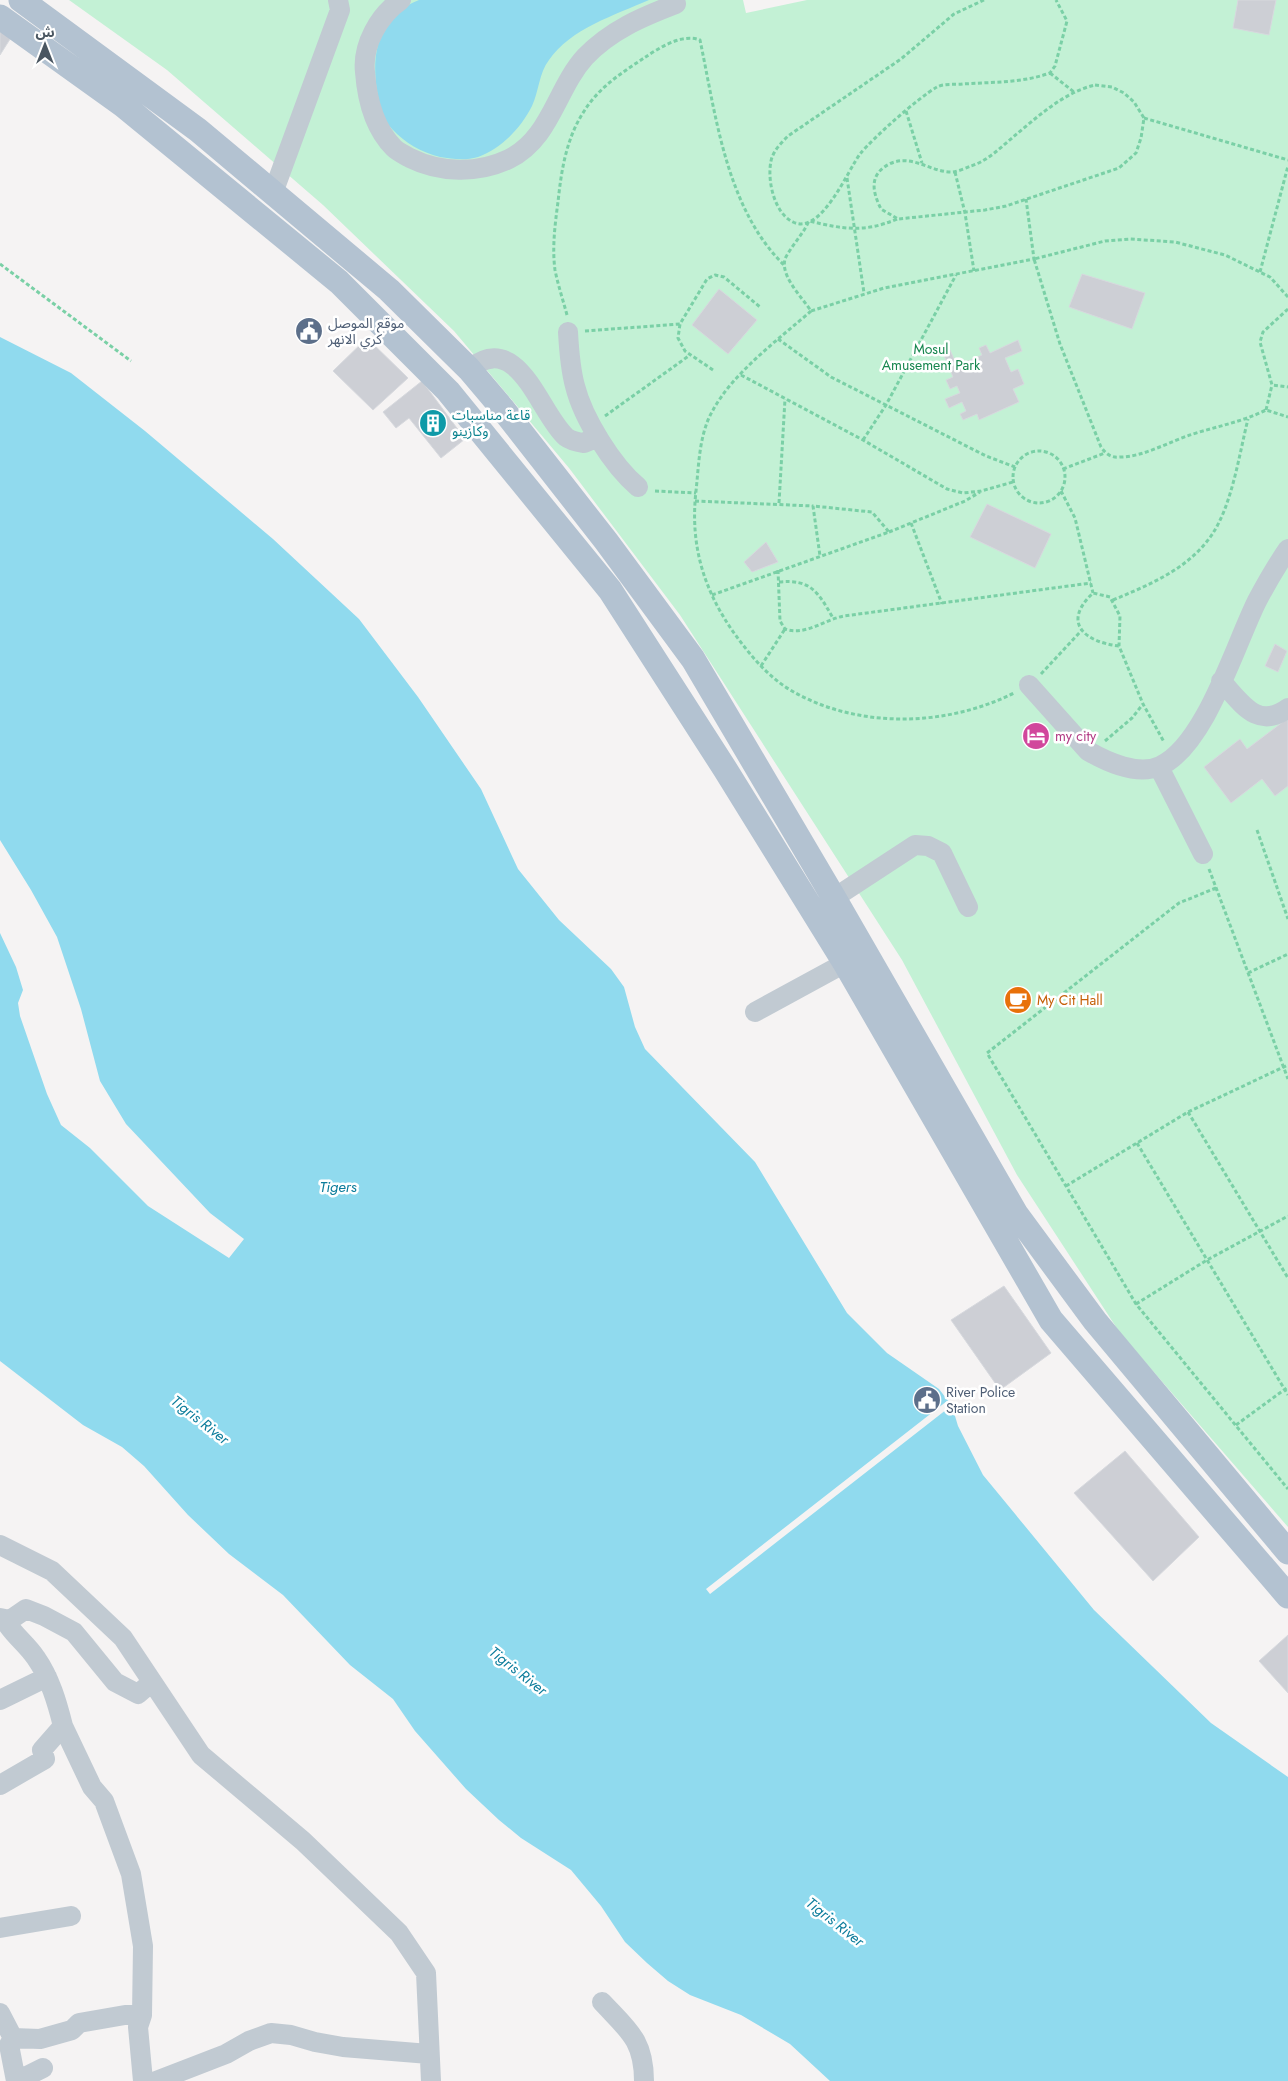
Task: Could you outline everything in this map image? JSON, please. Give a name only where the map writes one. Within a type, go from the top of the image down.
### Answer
[{"type":"main road","points":[[21,0],[198,130],[389,290],[469,369],[606,541],[693,659],[834,898],[1016,1214],[1095,1321],[1288,1552]]},
{"type":"main road","points":[[0,17],[123,105],[339,282],[448,391],[610,590],[726,769],[846,963],[1051,1320],[1288,1596]]},
{"type":"main road","points":[[726,769],[749,754]]},
{"type":"street","points":[[274,193],[340,10],[338,0]]},
{"type":"street","points":[[401,0],[382,18],[370,39],[364,67],[366,96],[381,132],[395,149],[419,162],[444,170],[473,169],[509,159],[533,140],[551,116],[561,93],[584,58],[607,38],[635,20],[676,4],[675,0]]},
{"type":"street","points":[[568,332],[575,387],[596,431],[624,474],[638,487]]},
{"type":"street","points":[[469,369],[475,364],[491,359],[514,366],[529,383],[566,437],[584,443],[596,431]]},
{"type":"street","points":[[1029,685],[1088,751],[1100,758],[1128,767],[1143,769],[1166,762],[1196,732],[1257,601],[1288,549]]},
{"type":"street","points":[[1221,681],[1248,709],[1261,717],[1276,716],[1288,708]]},
{"type":"street","points":[[1166,762],[1203,854]]},
{"type":"street","points":[[834,898],[915,845],[928,846],[942,852],[968,907]]},
{"type":"street","points":[[755,1012],[846,963]]},
{"type":"street","points":[[0,1545],[52,1571],[123,1638],[200,1755],[303,1841],[399,1933],[426,1973],[432,2081]]},
{"type":"street","points":[[2,1618],[10,1620],[26,1608],[74,1632],[115,1682],[138,1694],[152,1682]]},
{"type":"street","points":[[2,1618],[37,1659],[48,1677],[62,1726],[92,1787],[104,1801],[131,1874],[143,1946],[142,2015],[138,2028],[143,2081]]},
{"type":"street","points":[[0,1700],[48,1677]]},
{"type":"street","points":[[0,1785],[45,1759],[42,1750],[62,1726]]},
{"type":"street","points":[[0,1928],[71,1916]]},
{"type":"street","points":[[602,2002],[637,2042],[643,2055],[644,2081]]},
{"type":"street","points":[[0,2013],[13,2038]]},
{"type":"street","points":[[13,2038],[40,2039],[72,2030],[79,2023],[125,2014],[142,2015]]},
{"type":"street","points":[[156,2081],[271,2033],[291,2035],[343,2047],[429,2054]]},
{"type":"street","points":[[13,2038],[9,2045],[16,2081]]},
{"type":"street","points":[[0,2079],[16,2081],[43,2068]]},
{"type":"path","points":[[898,219],[881,209],[874,187],[875,176],[884,168],[895,162],[922,163],[955,172],[988,158],[1029,123],[1074,92],[1095,85],[1112,87],[1134,102],[1144,118],[1141,138],[1136,153],[1118,168],[1006,206],[965,213],[898,219],[882,226],[854,230],[809,222],[794,223],[781,213],[776,204],[772,182],[771,161],[777,147],[788,136],[901,59],[954,14],[984,0]]},
{"type":"path","points":[[784,265],[787,255],[809,222],[833,202],[860,154],[906,111],[938,86],[1020,80],[1050,73],[1055,66],[1067,21],[1056,0]]},
{"type":"path","points":[[680,324],[568,332],[568,319],[555,270],[554,236],[564,156],[576,124],[594,98],[617,77],[648,56],[680,40],[695,38],[700,40],[723,144],[750,222],[770,252],[784,265],[787,275],[811,311]]},
{"type":"path","points":[[1050,73],[1074,92]]},
{"type":"path","points":[[906,111],[922,163]]},
{"type":"path","points":[[1144,118],[1288,160]]},
{"type":"path","points":[[1260,272],[1288,166]]},
{"type":"path","points":[[955,172],[965,213],[974,271]]},
{"type":"path","points":[[847,177],[864,293]]},
{"type":"path","points":[[1026,199],[1034,259],[1060,344],[1105,452],[1111,457],[1122,458],[1136,454],[1194,434],[1248,419],[1266,410],[1288,417]]},
{"type":"path","points":[[1081,630],[1029,685],[983,706],[953,714],[918,719],[878,718],[848,713],[792,691],[761,666],[722,616],[699,560],[695,540],[695,500],[701,447],[708,421],[717,404],[741,375],[778,339],[811,311],[864,293],[1034,259],[1105,242],[1151,239],[1176,242],[1225,255],[1270,277],[1288,297]]},
{"type":"path","points":[[0,264],[131,361]]},
{"type":"path","points":[[713,370],[690,355],[679,343],[680,324],[707,278],[715,275],[724,277],[760,307]]},
{"type":"path","points":[[863,440],[886,404],[956,275]]},
{"type":"path","points":[[1266,410],[1272,385],[1260,342],[1262,332],[1288,309]]},
{"type":"path","points":[[778,339],[831,376],[986,456],[1015,467]]},
{"type":"path","points":[[596,431],[690,355]]},
{"type":"path","points":[[741,375],[863,440],[947,489],[963,493],[981,491],[1013,482]]},
{"type":"path","points":[[1272,385],[1288,387]]},
{"type":"path","points":[[779,503],[785,399]]},
{"type":"path","points":[[1113,600],[1166,576],[1179,567],[1211,536],[1223,511],[1248,419]]},
{"type":"path","points":[[1040,451],[1055,456],[1064,469],[1065,476],[1060,491],[1049,501],[1034,502],[1020,495],[1013,482],[1015,467],[1025,455],[1040,451]]},
{"type":"path","points":[[1064,469],[1105,452]]},
{"type":"path","points":[[638,487],[651,491],[696,493]]},
{"type":"path","points":[[712,595],[911,524],[965,501],[981,491]]},
{"type":"path","points":[[1060,491],[1075,518],[1093,593],[1080,610],[1077,618],[1081,630],[1087,637],[1096,642],[1119,646]]},
{"type":"path","points":[[695,500],[779,503],[872,512],[889,532]]},
{"type":"path","points":[[812,506],[820,556]]},
{"type":"path","points":[[911,524],[942,604]]},
{"type":"path","points":[[778,570],[780,621],[785,629]]},
{"type":"path","points":[[778,582],[794,581],[809,586],[820,596],[833,618]]},
{"type":"path","points":[[785,629],[800,631],[833,618],[1091,583]]},
{"type":"path","points":[[1093,593],[1102,594],[1113,600],[1118,609],[1121,624],[1119,646],[1166,762]]},
{"type":"path","points":[[761,666],[785,629]]},
{"type":"path","points":[[1088,751],[1118,731],[1144,704]]},
{"type":"path","points":[[1257,830],[1288,919]]},
{"type":"path","points":[[1203,854],[1288,1079]]},
{"type":"path","points":[[1216,888],[1179,902],[987,1053],[1136,1304],[1288,1489]]},
{"type":"path","points":[[1248,974],[1288,954]]},
{"type":"path","points":[[1066,1186],[1188,1112],[1288,1064]]},
{"type":"path","points":[[1188,1112],[1288,1278]]},
{"type":"path","points":[[1137,1143],[1286,1388],[1288,1395]]},
{"type":"path","points":[[1136,1304],[1207,1260],[1259,1230],[1288,1216]]},
{"type":"path","points":[[1236,1425],[1286,1388]]},
{"type":"green space","name":"Mosul Amusement Park","points":[[69,0],[743,0],[746,13],[807,0],[1288,0],[1288,1527],[1120,1333],[1017,1175],[902,960],[680,615],[569,468],[454,331],[323,205],[167,70]]},
{"type":"water","points":[[419,0],[649,0],[608,17],[581,31],[558,49],[546,65],[532,106],[510,137],[495,149],[478,157],[463,159],[433,155],[408,143],[389,125],[383,116],[380,106],[375,77],[375,62],[381,36],[395,15]]},
{"type":"water","name":"Tigers","points":[[0,337],[71,373],[145,431],[273,539],[359,619],[418,697],[481,789],[518,869],[559,920],[611,969],[624,987],[635,1027],[645,1049],[755,1162],[847,1313],[887,1353],[939,1389],[952,1406],[958,1426],[983,1475],[1094,1610],[1211,1723],[1288,1777],[1288,2081],[830,2081],[790,2044],[741,2015],[690,1995],[668,1981],[647,1963],[625,1942],[601,1906],[571,1870],[521,1838],[466,1789],[415,1731],[393,1699],[350,1665],[283,1595],[229,1554],[188,1515],[144,1466],[122,1447],[83,1425],[0,1361]]},
{"type":"pier","points":[[0,840],[57,937],[81,1009],[100,1081],[126,1124],[210,1213],[244,1239],[229,1258],[148,1206],[90,1148],[61,1125],[47,1094],[20,1016],[18,1003],[23,990],[16,967],[0,933]]},
{"type":"pier","points":[[947,1401],[951,1406],[710,1594],[706,1589]]},
{"type":"building","points":[[1238,0],[1276,0],[1269,35],[1233,28]]},
{"type":"building","points":[[0,29],[12,36],[0,55]]},
{"type":"building","points":[[1082,274],[1145,293],[1132,329],[1069,307]]},
{"type":"building","points":[[719,289],[757,320],[728,354],[692,325]]},
{"type":"building","points":[[367,338],[408,378],[373,410],[333,371]]},
{"type":"building","points":[[1018,340],[1022,351],[1005,358],[1011,372],[1018,369],[1024,384],[1013,389],[1019,402],[979,420],[977,414],[963,420],[960,414],[966,411],[962,402],[949,408],[945,399],[960,393],[957,386],[950,389],[946,380],[953,377],[943,353],[950,350],[957,366],[982,355],[979,348],[986,345],[990,353]]},
{"type":"building","name":"قاعة مناسبات وكازينو","points":[[422,381],[465,439],[441,458],[409,418],[396,428],[383,412]]},
{"type":"building","points":[[987,504],[1051,534],[1035,568],[970,537]]},
{"type":"building","points":[[766,542],[778,562],[752,572],[744,562]]},
{"type":"building","points":[[1275,644],[1287,651],[1278,672],[1265,666]]},
{"type":"building","points":[[1288,718],[1288,786],[1275,796],[1262,779],[1231,803],[1204,767],[1240,739],[1247,749]]},
{"type":"building","points":[[1043,729],[1049,742],[1036,746],[1031,732]]},
{"type":"building","points":[[1004,1286],[1051,1353],[1000,1390],[951,1320]]},
{"type":"building","points":[[1125,1451],[1199,1537],[1153,1581],[1074,1493]]},
{"type":"building","points":[[1288,1635],[1288,1693],[1259,1661]]},
{"type":"place","name":"موقع الموصل كري الانهر","points":[[309,331]]},
{"type":"place","name":"قاعة مناسبات وكازينو","points":[[433,423]]},
{"type":"place","name":"my city","points":[[1036,736]]},
{"type":"place","name":"My Cit Hall","points":[[1018,1000]]},
{"type":"place","name":"River Police Station","points":[[927,1400]]},
{"type":"water label","name":"Tigris River","points":[[200,1420]]},
{"type":"water label","name":"Tigris River","points":[[518,1671]]},
{"type":"water label","name":"Tigris River","points":[[835,1922]]}]
